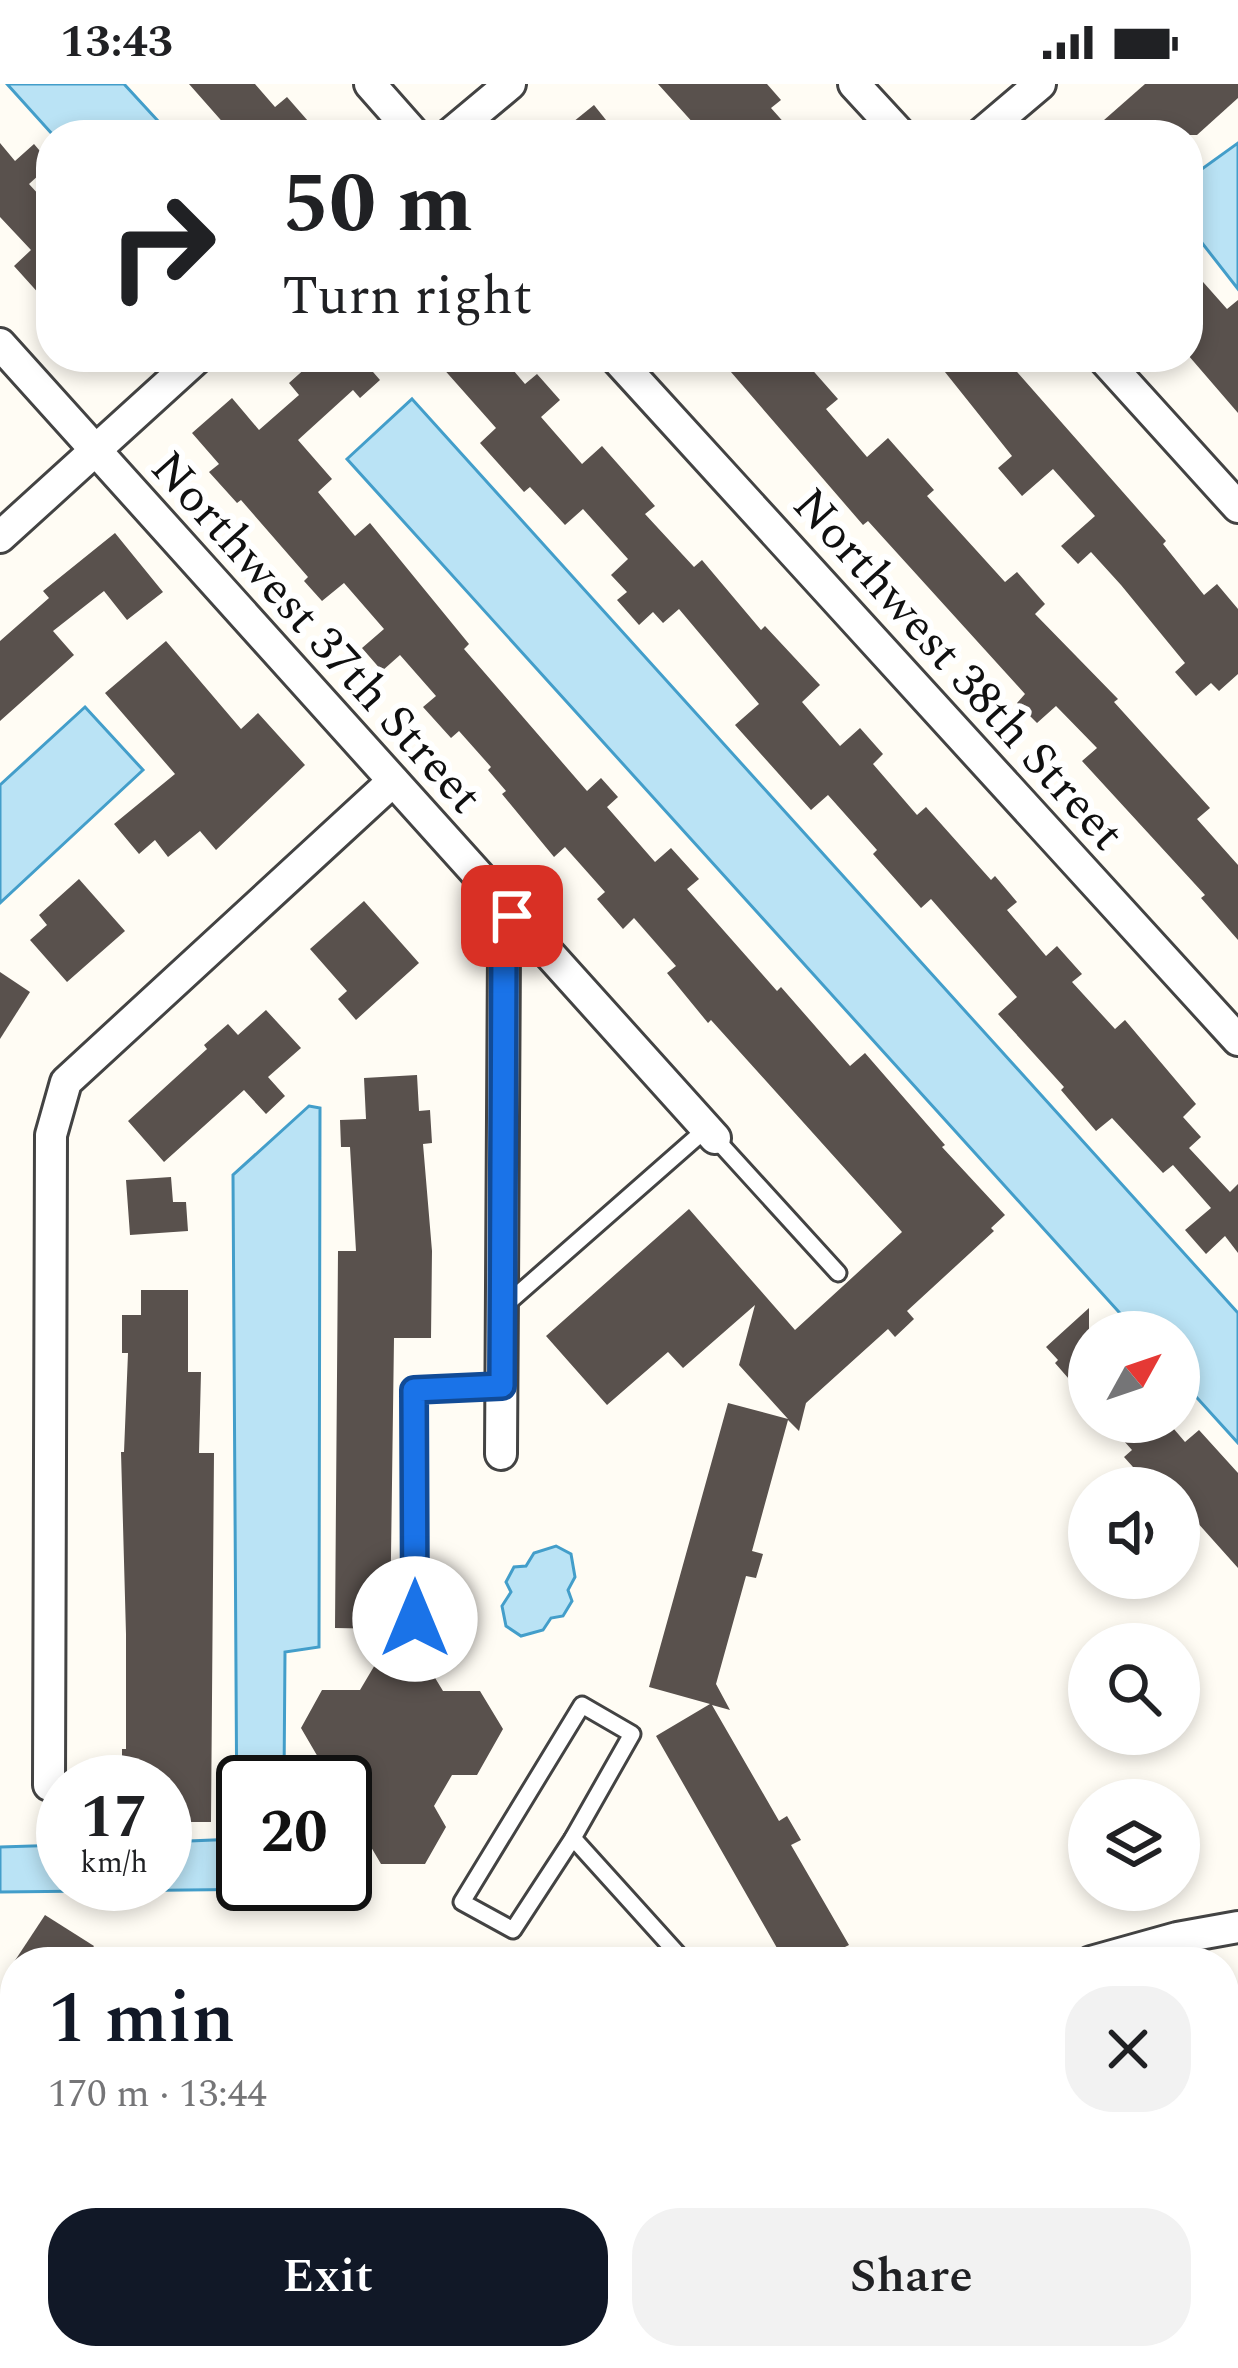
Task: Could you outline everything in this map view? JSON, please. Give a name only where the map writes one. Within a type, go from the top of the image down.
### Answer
[{"type":"street","points":[[370,84],[402,120]]},
{"type":"street","points":[[467,120],[509,84]]},
{"type":"street","points":[[854,84],[887,120]]},
{"type":"street","points":[[998,120],[1040,84]]},
{"type":"street","name":"Northwest 37th Street","points":[[0,344],[711,1134]]},
{"type":"street","points":[[0,538],[182,372]]},
{"type":"street","name":"Northwest 38th Street","points":[[629,372],[1238,1040]]},
{"type":"street","points":[[1116,372],[1238,507]]},
{"type":"street","points":[[49,1755],[51,1135],[66,1082],[393,781]]},
{"type":"street","points":[[501,1454],[504,950],[512,916]]},
{"type":"street","points":[[1145,1947],[1238,1927]]},
{"type":"lane","points":[[500,1310],[711,1134],[838,1274]]},
{"type":"lane","points":[[415,1619],[414,1390],[502,1386]]},
{"type":"lane","points":[[582,1705],[632,1735],[573,1838],[513,1930],[462,1902],[582,1705]]},
{"type":"lane","points":[[573,1838],[671,1947]]},
{"type":"water","points":[[7,84],[124,84],[157,120],[39,120]]},
{"type":"water","points":[[1238,143],[1238,289],[1203,244],[1203,168]]},
{"type":"water","points":[[412,399],[1238,1313],[1238,1443],[1200,1401],[1200,1311],[1118,1311],[347,459]]},
{"type":"water","points":[[85,707],[143,770],[0,903],[0,785]]},
{"type":"water","points":[[309,1106],[320,1108],[319,1647],[285,1652],[284,1755],[236,1755],[233,1175]]},
{"type":"water","points":[[556,1546],[571,1554],[575,1577],[568,1590],[572,1601],[563,1616],[551,1618],[543,1630],[521,1636],[506,1626],[502,1606],[511,1592],[506,1582],[514,1567],[526,1566],[534,1553]]},
{"type":"water","points":[[216,1840],[216,1890],[192,1890],[192,1841]]},
{"type":"water","points":[[36,1846],[36,1892],[0,1892],[0,1847]]},
{"type":"building","points":[[189,84],[255,84],[275,107],[287,97],[307,120],[221,120]]},
{"type":"building","points":[[658,84],[767,84],[781,100],[771,108],[782,120],[690,120]]},
{"type":"building","points":[[1145,84],[1238,84],[1238,98],[1203,130],[1203,120],[1104,120]]},
{"type":"building","points":[[594,105],[606,120],[576,120]]},
{"type":"building","points":[[0,143],[15,161],[34,144],[36,178],[29,184],[36,192],[36,290],[14,266],[31,250],[0,217]]},
{"type":"building","points":[[1203,282],[1227,309],[1238,300],[1238,413],[1203,372]]},
{"type":"building","points":[[301,372],[373,372],[380,380],[360,398],[353,390],[298,440],[332,479],[318,492],[355,536],[370,523],[469,644],[464,649],[587,791],[601,778],[618,797],[607,807],[655,862],[671,848],[699,879],[687,889],[777,991],[781,987],[850,1066],[865,1053],[1005,1215],[991,1228],[994,1231],[907,1311],[914,1319],[895,1337],[888,1329],[806,1403],[799,1431],[788,1420],[752,1551],[763,1554],[756,1578],[746,1576],[716,1684],[730,1710],[712,1705],[779,1821],[787,1816],[801,1840],[791,1845],[849,1945],[845,1947],[776,1947],[656,1736],[710,1704],[649,1687],[728,1403],[788,1419],[739,1365],[755,1305],[683,1368],[668,1352],[607,1405],[546,1336],[689,1209],[795,1330],[902,1232],[711,1020],[708,1023],[667,973],[676,966],[634,918],[623,929],[597,899],[605,892],[565,847],[554,857],[502,794],[506,791],[488,770],[491,767],[459,731],[451,738],[423,707],[436,696],[400,655],[382,671],[362,648],[384,629],[344,583],[322,601],[304,581],[308,577],[241,500],[237,503],[209,472],[219,464],[192,433],[232,398],[259,430],[299,395],[289,383]]},
{"type":"building","points":[[446,372],[515,372],[525,384],[537,374],[560,400],[541,417],[582,464],[602,446],[655,506],[645,514],[694,567],[702,560],[761,630],[765,626],[820,685],[802,702],[840,746],[860,728],[883,754],[873,764],[917,815],[926,807],[991,880],[995,876],[1017,902],[1007,910],[1046,956],[1057,946],[1082,974],[1072,982],[1115,1029],[1125,1020],[1196,1104],[1183,1117],[1201,1137],[1189,1148],[1230,1192],[1238,1184],[1238,1253],[1225,1236],[1206,1254],[1185,1230],[1211,1208],[1173,1165],[1163,1173],[1112,1118],[1096,1131],[1061,1090],[1064,1087],[998,1014],[1017,997],[931,899],[921,908],[828,795],[811,810],[735,725],[759,704],[679,609],[663,623],[653,612],[639,625],[617,600],[627,592],[611,575],[628,559],[583,509],[565,525],[530,487],[524,492],[480,443],[496,428]]},
{"type":"building","points":[[731,372],[814,372],[838,399],[826,409],[867,457],[888,438],[934,490],[927,496],[1005,582],[1017,572],[1045,604],[1035,614],[1118,699],[1114,702],[1210,808],[1197,819],[1238,865],[1238,940],[1201,898],[1205,895],[1082,761],[1097,748],[1056,706],[1037,723],[1017,703],[1025,694],[868,521],[863,525]]},
{"type":"building","points":[[945,372],[1017,372],[1166,541],[1163,544],[1204,595],[1217,584],[1238,609],[1238,674],[1219,691],[1211,683],[1196,696],[1175,672],[1185,663],[1121,585],[1091,552],[1078,564],[1061,546],[1095,516],[1053,469],[1022,496],[998,468],[1012,456]]},
{"type":"building","points":[[115,533],[163,592],[127,620],[104,591],[53,631],[74,655],[0,721],[0,641],[49,598],[43,591]]},
{"type":"building","points":[[166,641],[241,729],[258,713],[305,765],[216,850],[200,831],[168,857],[155,840],[139,854],[114,824],[175,774],[105,693]]},
{"type":"building","points":[[79,879],[125,931],[67,982],[30,940],[47,925],[39,915]]},
{"type":"building","points":[[364,901],[419,963],[356,1020],[338,999],[347,991],[310,949]]},
{"type":"building","points":[[0,972],[30,992],[0,1039]]},
{"type":"building","points":[[266,1010],[301,1048],[268,1077],[285,1096],[266,1114],[244,1090],[164,1162],[128,1121],[228,1024],[238,1035]]},
{"type":"building","points":[[417,1075],[419,1111],[430,1110],[432,1143],[423,1144],[432,1251],[431,1338],[394,1338],[390,1629],[335,1628],[338,1251],[356,1251],[350,1147],[341,1147],[340,1120],[366,1119],[364,1078]]},
{"type":"building","points":[[171,1177],[173,1202],[186,1202],[188,1231],[130,1235],[126,1180]]},
{"type":"building","points":[[141,1290],[188,1290],[188,1372],[201,1372],[199,1453],[214,1453],[211,1822],[192,1822],[192,1755],[122,1755],[126,1749],[126,1634],[121,1452],[128,1353],[122,1353],[122,1315],[141,1315]]},
{"type":"building","points":[[1068,1327],[1068,1378],[1055,1363],[1058,1360],[1046,1347]]},
{"type":"building","points":[[1200,1431],[1238,1473],[1238,1568],[1200,1525],[1200,1467],[1133,1467],[1124,1457],[1132,1450],[1126,1443],[1200,1443]]},
{"type":"building","points":[[379,1658],[423,1658],[443,1691],[480,1691],[503,1729],[477,1775],[452,1775],[434,1806],[446,1827],[425,1864],[381,1864],[372,1849],[372,1755],[317,1755],[301,1728],[322,1690],[360,1690]]},
{"type":"building","points":[[45,1915],[94,1946],[93,1947],[24,1947]]},
{"type":"route","points":[[415,1619],[414,1390],[502,1386],[504,950],[512,916]]}]
